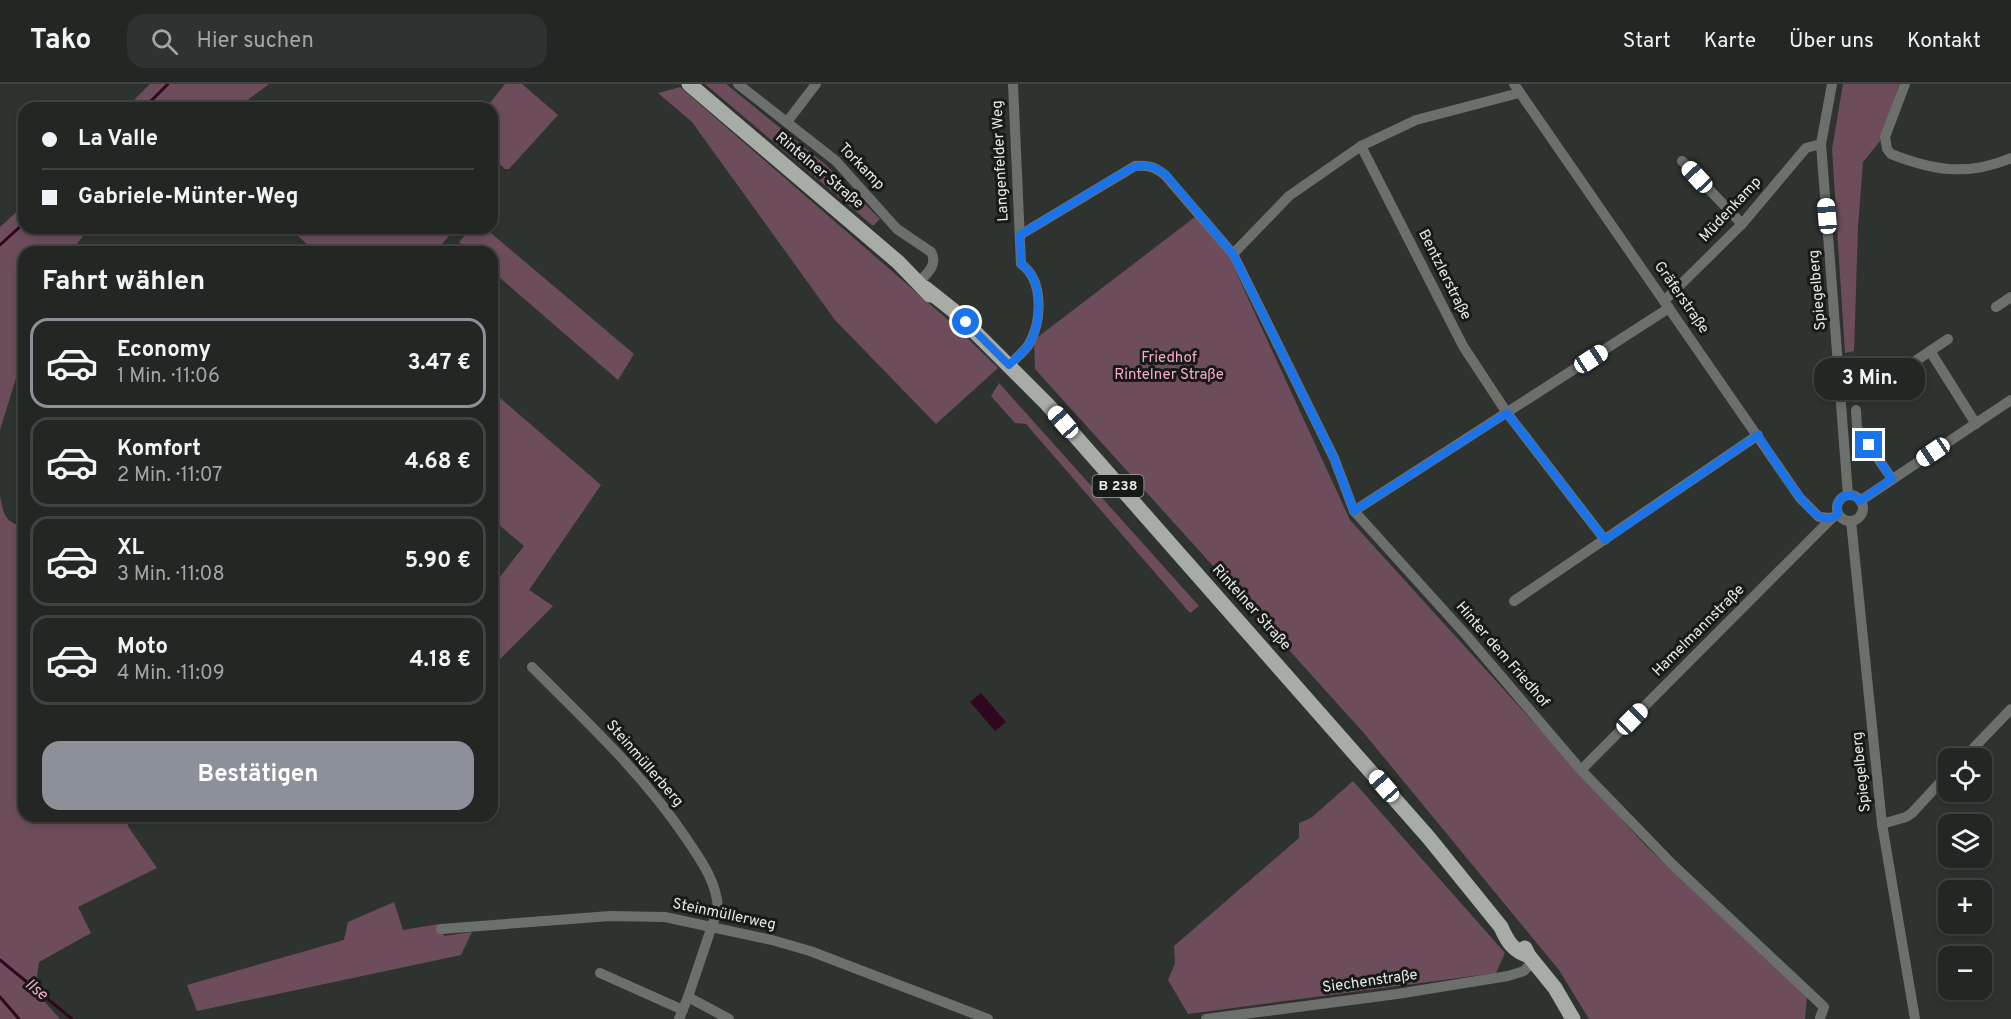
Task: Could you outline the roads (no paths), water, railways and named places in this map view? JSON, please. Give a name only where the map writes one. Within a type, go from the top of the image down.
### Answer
[{"type":"main road","name":"Rintelner Straße","points":[[689,84],[922,285],[944,309],[966,322],[1047,405],[1407,812],[1501,927],[1507,940],[1519,953],[1531,958],[1555,988],[1573,1019]]},
{"type":"street","name":"Torkamp","points":[[738,84],[836,161],[903,234],[931,252],[933,265],[922,285]]},
{"type":"street","points":[[787,122],[816,84]]},
{"type":"street","name":"Langenfelder Weg","points":[[1009,365],[1029,344],[1038,315],[1038,297],[1034,279],[1021,264],[1013,84]]},
{"type":"street","name":"Spiegelberg","points":[[1832,84],[1821,144],[1848,495]]},
{"type":"street","points":[[1905,84],[1884,137],[1891,154],[1958,171],[1982,168],[2011,158]]},
{"type":"street","points":[[1020,235],[1126,171],[1136,166],[1147,165],[1166,175],[1233,254],[1289,196],[1361,146],[1416,120],[1516,88]]},
{"type":"street","name":"Gräferstraße","points":[[1516,88],[1800,498],[1819,517],[1835,516]]},
{"type":"street","name":"Müdenkamp","points":[[1354,511],[1507,413],[1667,304],[1742,224],[1806,148],[1821,144]]},
{"type":"street","name":"Bentzlerstraße","points":[[1361,146],[1463,346],[1507,413],[1605,540]]},
{"type":"street","points":[[1682,161],[1742,224]]},
{"type":"street","name":"Hinter dem Friedhof","points":[[1233,254],[1334,458],[1354,511],[1466,635],[1581,770],[1672,864],[1824,1007],[1820,1018]]},
{"type":"street","points":[[1996,307],[2011,297]]},
{"type":"street","points":[[1911,364],[1948,339]]},
{"type":"street","points":[[1930,351],[1976,424]]},
{"type":"street","points":[[1860,501],[2011,400]]},
{"type":"street","points":[[1856,410],[1857,428],[1892,479]]},
{"type":"street","points":[[1514,601],[1758,435]]},
{"type":"street","points":[[1848,495],[1853,495],[1860,501],[1862,512],[1860,516],[1851,521],[1835,516],[1838,502],[1848,495]]},
{"type":"street","name":"Hamelmannstraße","points":[[1581,770],[1835,516]]},
{"type":"street","name":"Spiegelberg","points":[[1851,521],[1882,824],[1915,1019]]},
{"type":"street","name":"Steinmüllerberg","points":[[532,667],[627,763],[656,796],[704,863],[717,893],[718,908],[681,1015]]},
{"type":"street","points":[[1974,748],[2011,709]]},
{"type":"street","points":[[1882,824],[1912,813],[1938,785]]},
{"type":"street","name":"Steinmüllerweg","points":[[441,930],[610,916],[664,917],[772,940],[810,951],[988,1019]]},
{"type":"street","name":"Siechenstraße","points":[[1206,1019],[1397,994],[1508,976],[1524,971],[1531,958]]},
{"type":"street","points":[[600,973],[681,1015]]},
{"type":"street","points":[[688,997],[729,1019]]},
{"type":"waterway","points":[[150,102],[168,84]]},
{"type":"waterway","points":[[0,245],[18,228]]},
{"type":"waterway","name":"Ilse","points":[[0,960],[72,1019]]},
{"type":"waterway","points":[[0,997],[19,1019]]},
{"type":"park label","name":"Friedhof Rintelner Straße","points":[[1169,366]]}]
